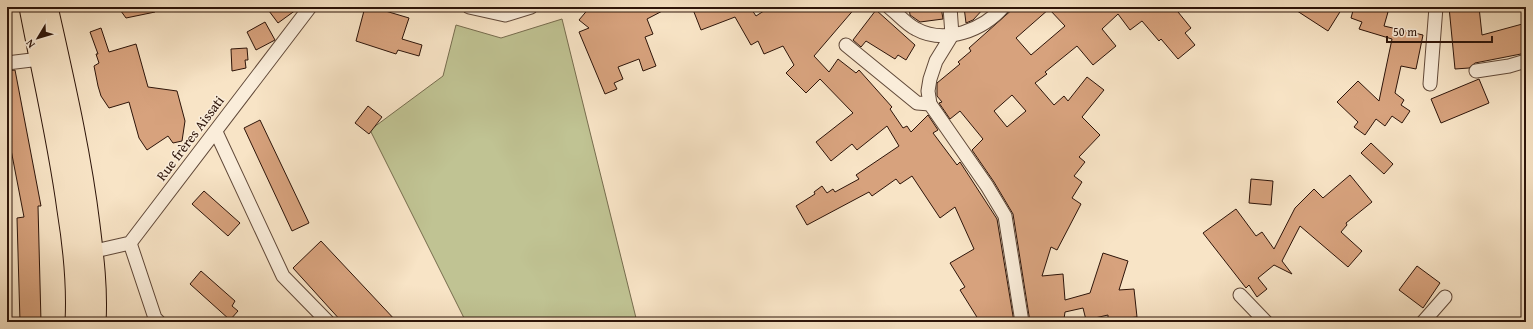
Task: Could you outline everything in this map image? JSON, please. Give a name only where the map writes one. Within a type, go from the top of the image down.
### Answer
[{"type":"main road","points":[[30,7],[83,253],[95,322]]},
{"type":"main road","points":[[47,7],[71,116],[85,189],[83,253],[76,322]]},
{"type":"street","name":"Rue frères Aissati","points":[[130,243],[310,7]]},
{"type":"street","points":[[470,7],[505,15],[531,7]]},
{"type":"street","points":[[889,7],[914,29],[939,35],[952,35],[970,32],[982,25],[1003,7]]},
{"type":"street","points":[[950,7],[952,35],[936,61],[932,73],[928,91],[930,104],[987,186],[1005,216],[1022,322]]},
{"type":"street","points":[[1430,84],[1436,7]]},
{"type":"street","points":[[846,45],[918,103],[930,104]]},
{"type":"street","points":[[7,63],[40,59]]},
{"type":"street","points":[[1476,71],[1509,66],[1526,61]]},
{"type":"street","points":[[216,132],[283,276],[328,322]]},
{"type":"street","points":[[83,253],[130,243],[156,321]]},
{"type":"street","points":[[1240,295],[1266,322]]},
{"type":"street","points":[[1423,322],[1445,297]]},
{"type":"green space","points":[[562,19],[637,322],[466,322],[370,130],[443,76],[456,25],[501,38]]},
{"type":"building","points":[[118,7],[155,7],[155,12],[126,18]]},
{"type":"building","points":[[266,7],[300,7],[278,23]]},
{"type":"building","points":[[365,7],[372,7],[409,18],[402,39],[422,45],[419,56],[398,50],[396,54],[356,41]]},
{"type":"building","points":[[590,7],[670,7],[647,19],[653,34],[645,37],[656,66],[643,71],[639,59],[618,67],[623,79],[614,83],[617,89],[605,94],[579,32],[589,28],[579,20]]},
{"type":"building","points":[[692,7],[758,7],[752,10],[756,16],[770,7],[856,7],[814,56],[829,72],[838,59],[856,73],[859,70],[892,107],[890,109],[903,128],[907,126],[911,132],[928,115],[938,130],[933,133],[957,165],[960,162],[997,219],[1014,322],[980,322],[960,290],[965,287],[950,263],[974,249],[955,207],[940,218],[912,176],[900,184],[896,179],[872,196],[869,192],[807,225],[796,206],[815,194],[814,192],[822,186],[827,193],[833,189],[835,192],[859,179],[856,175],[899,146],[887,126],[857,150],[852,144],[831,161],[816,142],[853,113],[820,79],[806,93],[786,73],[794,65],[783,46],[764,54],[758,41],[751,45],[735,17],[701,30]]},
{"type":"building","points":[[909,7],[941,7],[943,19],[920,22],[910,15]]},
{"type":"building","points":[[964,7],[985,7],[973,20],[966,23]]},
{"type":"building","points":[[1015,7],[1174,7],[1191,28],[1185,33],[1195,45],[1178,59],[1161,39],[1159,41],[1142,21],[1130,30],[1118,14],[1102,29],[1116,46],[1093,65],[1077,46],[1045,72],[1047,74],[1035,83],[1054,105],[1064,96],[1068,101],[1087,77],[1104,90],[1082,117],[1100,135],[1079,157],[1085,162],[1074,176],[1082,182],[1072,198],[1081,204],[1057,250],[1051,247],[1042,276],[1063,274],[1065,300],[1090,293],[1103,253],[1128,261],[1119,290],[1134,289],[1137,317],[1108,320],[1108,315],[1086,320],[1083,308],[1065,312],[1064,319],[1039,318],[1040,322],[1030,322],[1013,214],[994,182],[972,150],[983,139],[960,111],[950,119],[939,103],[942,102],[937,96],[937,83],[960,64],[958,62],[971,51],[969,48]],"holes":[[[1049,9],[1065,26],[1031,55],[1016,38]],[[1012,95],[1026,111],[1007,127],[994,111]]]},
{"type":"building","points":[[1291,7],[1343,7],[1328,31]]},
{"type":"building","points":[[1354,7],[1383,7],[1382,10],[1388,12],[1384,26],[1423,35],[1416,69],[1401,66],[1395,93],[1404,100],[1401,105],[1410,111],[1402,123],[1392,116],[1385,126],[1376,119],[1365,135],[1354,127],[1358,122],[1337,102],[1358,81],[1379,101],[1392,39],[1359,29],[1362,22],[1351,18]]},
{"type":"building","points":[[1449,7],[1479,7],[1482,35],[1526,23],[1526,53],[1475,63],[1469,68],[1455,69]]},
{"type":"building","points":[[876,10],[915,45],[906,60],[898,55],[895,59],[866,41],[861,47],[853,40]]},
{"type":"building","points":[[265,22],[275,40],[256,50],[247,32]]},
{"type":"building","points":[[101,28],[109,52],[136,44],[148,87],[177,91],[185,121],[182,141],[173,143],[168,136],[147,150],[139,138],[129,102],[109,108],[101,96],[98,86],[94,66],[99,63],[96,54],[98,54],[90,32]]},
{"type":"building","points":[[247,48],[248,60],[245,60],[246,68],[232,71],[231,49]]},
{"type":"building","points":[[15,70],[41,206],[38,206],[41,322],[20,322],[17,218],[24,217],[7,129],[7,71]]},
{"type":"building","points":[[1479,79],[1489,103],[1441,123],[1431,99]]},
{"type":"building","points":[[368,106],[382,117],[369,134],[355,123]]},
{"type":"building","points":[[260,120],[309,223],[292,231],[244,128]]},
{"type":"building","points":[[1371,143],[1393,164],[1384,174],[1361,153]]},
{"type":"building","points":[[1350,175],[1372,202],[1346,223],[1347,225],[1341,232],[1362,251],[1348,267],[1300,226],[1282,261],[1292,274],[1274,265],[1258,278],[1267,289],[1257,297],[1249,285],[1246,288],[1203,233],[1236,209],[1256,236],[1262,232],[1274,249],[1295,208],[1314,189],[1323,198]]},
{"type":"building","points":[[1251,179],[1273,181],[1271,205],[1249,203]]},
{"type":"building","points":[[204,191],[240,223],[228,236],[192,204]]},
{"type":"building","points":[[321,241],[397,322],[342,322],[293,268]]},
{"type":"building","points":[[1417,266],[1440,283],[1423,308],[1399,290]]},
{"type":"building","points":[[201,271],[235,301],[232,306],[238,311],[230,320],[190,284]]}]
